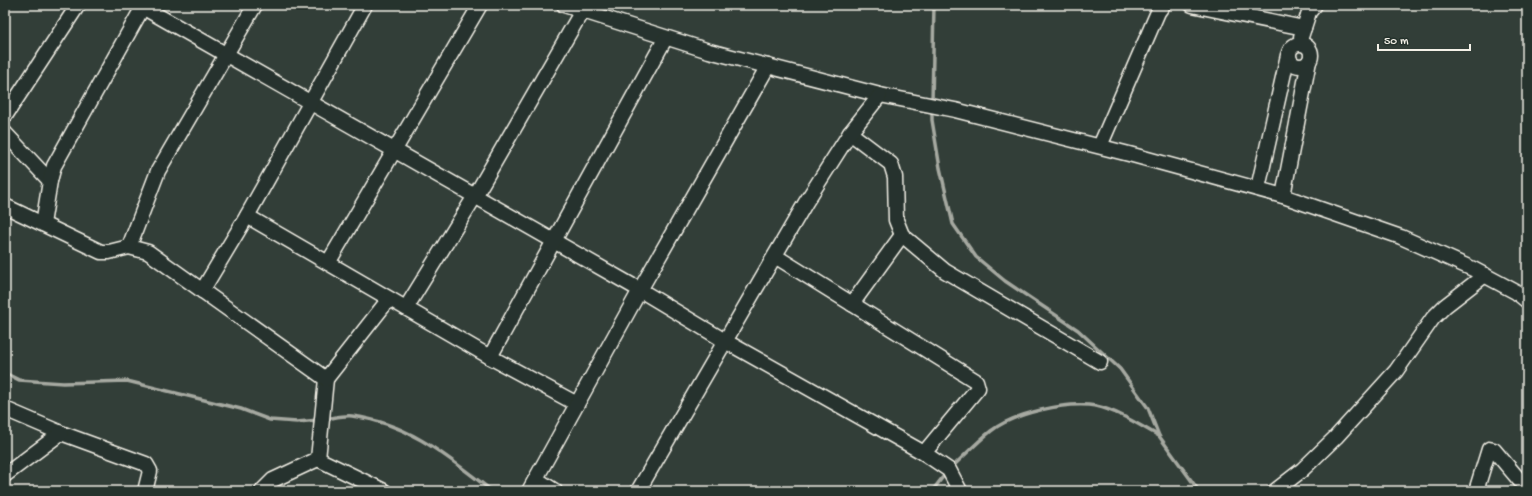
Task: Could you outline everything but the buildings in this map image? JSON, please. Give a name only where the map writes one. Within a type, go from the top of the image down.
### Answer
[{"type":"street","points":[[5,116],[78,5]]},
{"type":"street","points":[[129,247],[158,171],[255,5]]},
{"type":"street","points":[[202,291],[247,216],[365,5]]},
{"type":"street","points":[[328,263],[480,5]]},
{"type":"street","points":[[564,5],[665,38],[768,66],[1100,146],[1258,188],[1401,236],[1485,275],[1516,292],[1527,300]]},
{"type":"street","points":[[1100,146],[1158,12],[1163,5]]},
{"type":"street","points":[[1192,5],[1304,28]]},
{"type":"street","points":[[1299,43],[1308,12],[1315,5]]},
{"type":"street","points":[[43,224],[54,166],[142,6],[310,104],[475,196],[640,290],[725,341],[924,453],[949,470],[960,491]]},
{"type":"street","points":[[406,308],[475,196],[582,11]]},
{"type":"street","points":[[490,357],[665,38]]},
{"type":"street","points":[[1258,188],[1288,55],[1291,46],[1299,43],[1304,44],[1310,49],[1311,53],[1283,196]]},
{"type":"street","points":[[1288,55],[1289,60],[1296,66],[1301,66],[1309,61]]},
{"type":"street","points":[[555,491],[532,485],[640,290],[768,66]]},
{"type":"street","points":[[638,491],[806,202],[850,133],[880,94]]},
{"type":"street","points":[[5,133],[50,181]]},
{"type":"street","points":[[850,133],[891,164],[895,177],[896,220],[902,235],[945,271],[1100,362]]},
{"type":"street","points":[[5,206],[101,252],[109,252],[129,247],[148,252],[326,379]]},
{"type":"street","points":[[247,216],[490,357],[577,404]]},
{"type":"street","points":[[852,304],[902,235]]},
{"type":"street","points":[[775,256],[978,383],[978,388],[924,453]]},
{"type":"street","points":[[1275,491],[1302,470],[1341,432],[1396,371],[1433,318],[1445,306],[1485,275]]},
{"type":"street","points":[[318,459],[326,379],[389,299]]},
{"type":"street","points":[[5,409],[61,433],[146,464],[150,471],[146,491]]},
{"type":"street","points":[[5,475],[61,433]]},
{"type":"street","points":[[1476,491],[1489,449],[1494,450],[1527,489]]},
{"type":"street","points":[[262,491],[273,480],[318,459]]},
{"type":"street","points":[[318,459],[384,491]]},
{"type":"waterway","points":[[932,102],[934,5]]},
{"type":"waterway","points":[[932,108],[932,120],[940,168],[953,224],[976,257],[1005,281],[1078,330],[1120,369],[1148,408],[1159,436],[1199,491]]},
{"type":"waterway","points":[[5,373],[19,380],[63,383],[127,381],[241,409],[270,420],[297,422],[319,420]]},
{"type":"waterway","points":[[951,468],[986,435],[1001,425],[1027,414],[1056,407],[1084,405],[1104,408],[1159,436]]},
{"type":"waterway","points":[[325,419],[352,416],[373,420],[392,426],[427,443],[492,491]]},
{"type":"waterway","points":[[932,491],[946,473]]}]
